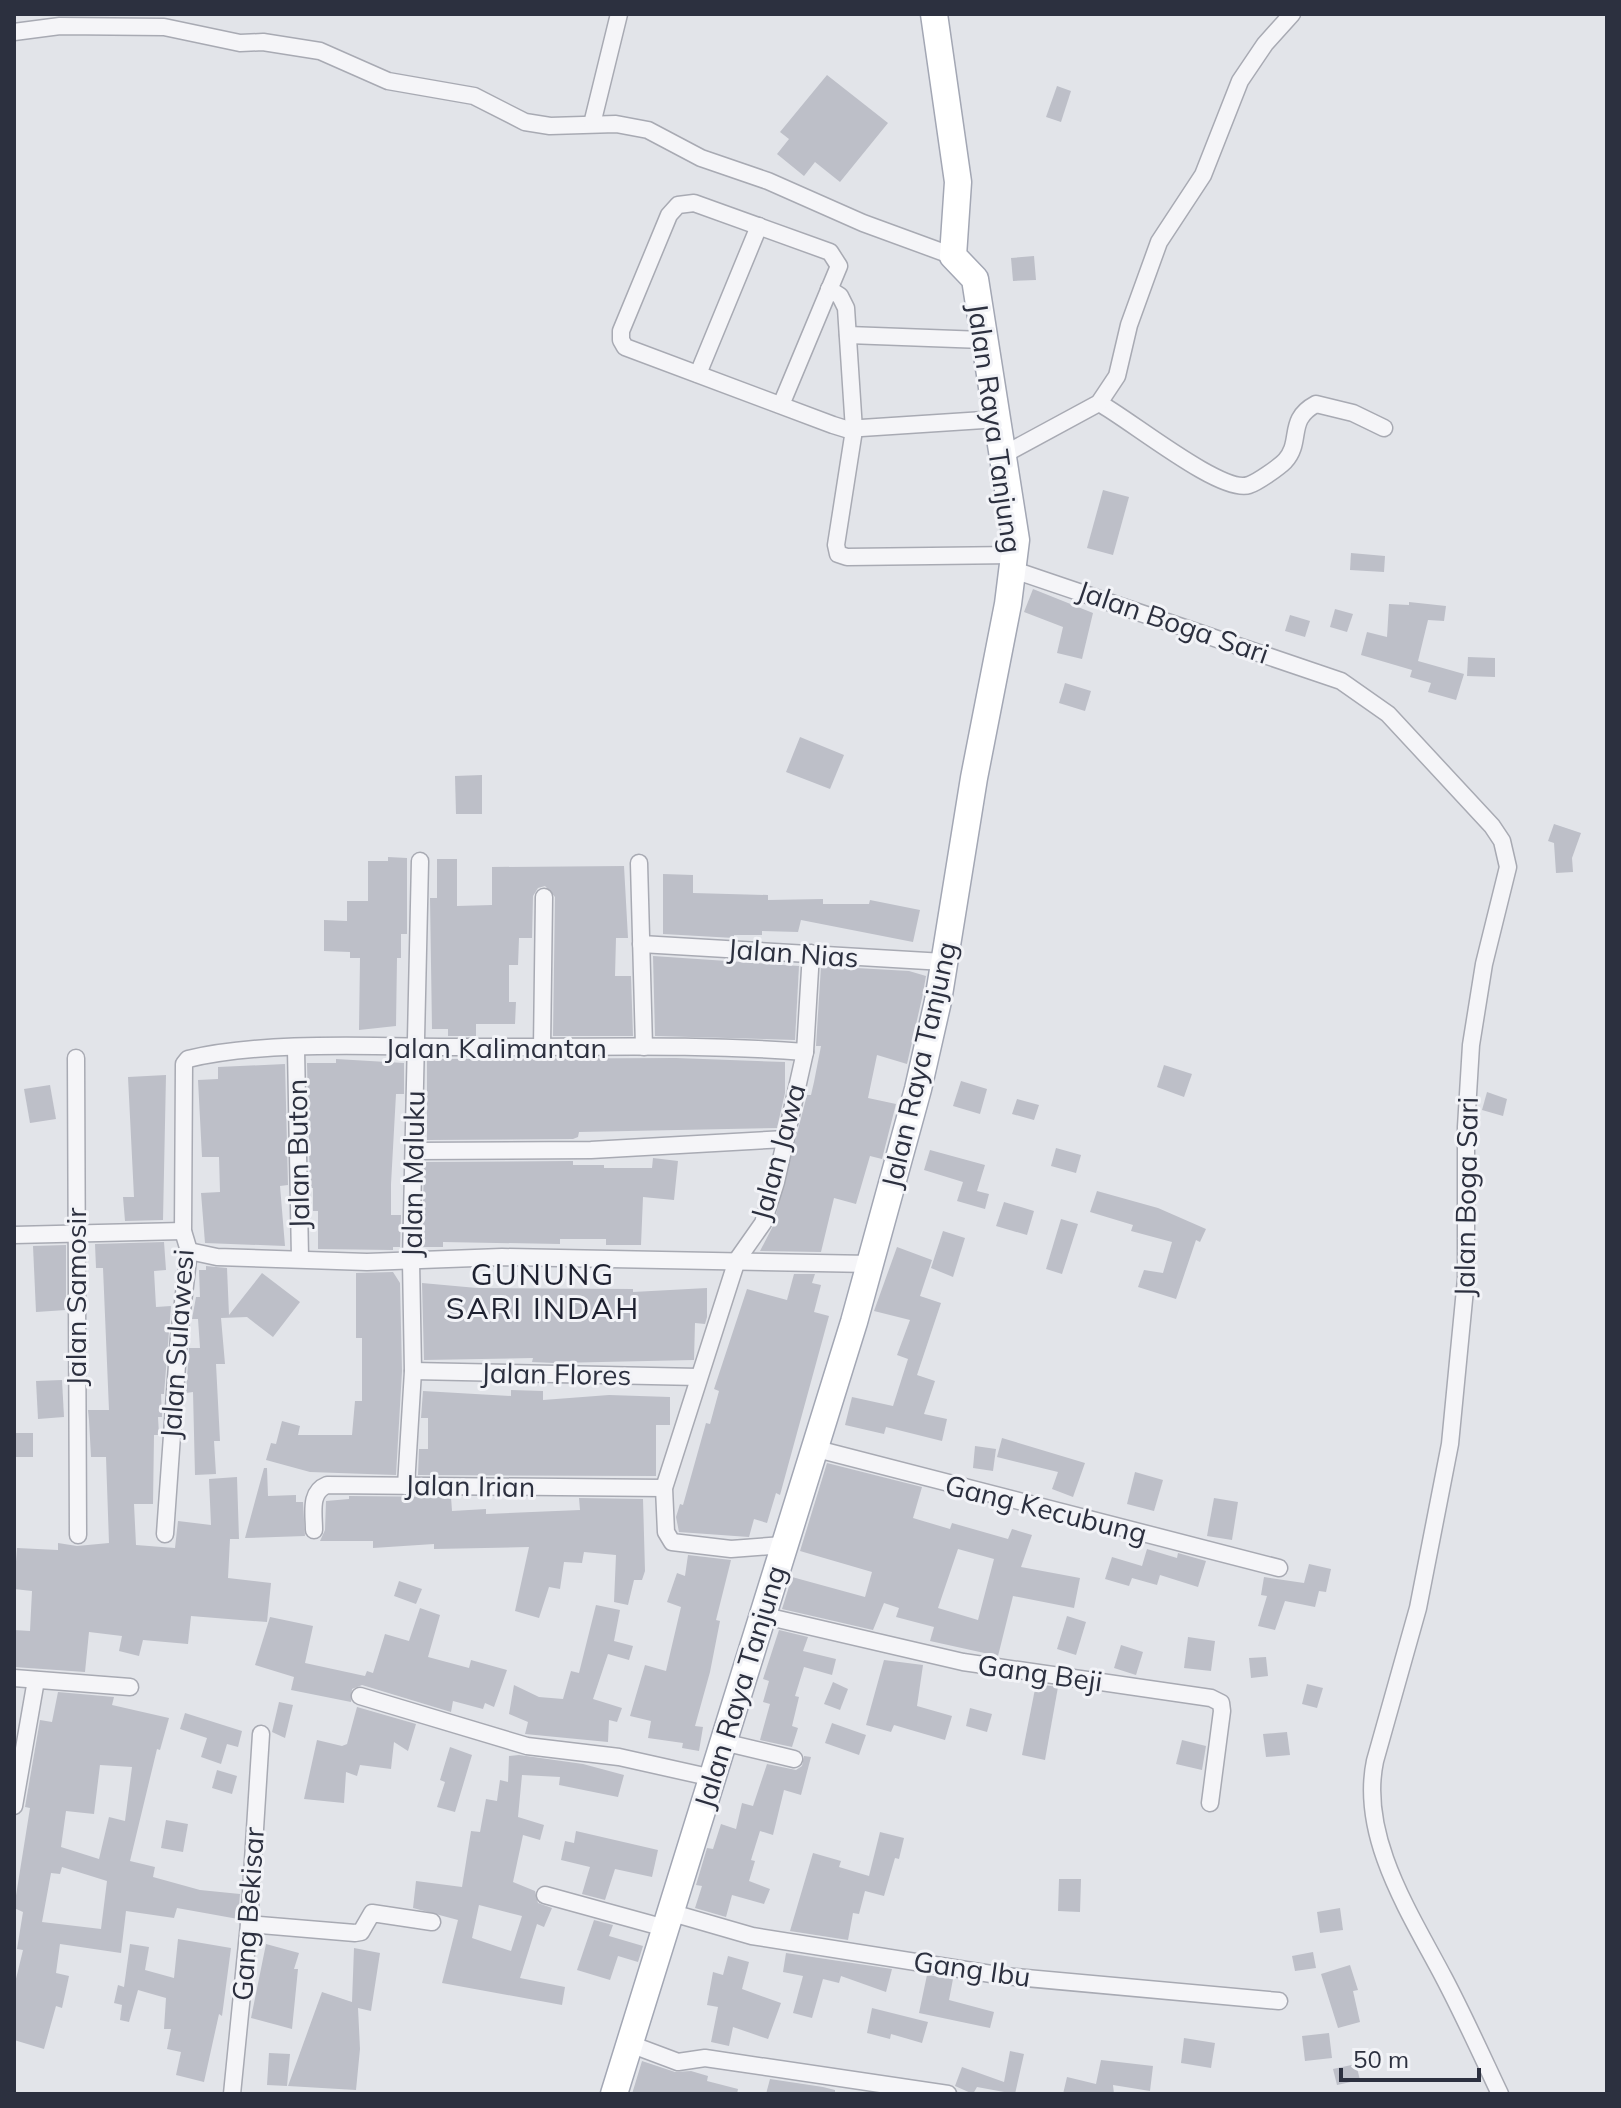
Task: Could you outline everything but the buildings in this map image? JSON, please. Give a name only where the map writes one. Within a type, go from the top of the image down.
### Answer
[{"type":"main road","points":[[934,14],[958,182],[953,256]]},
{"type":"main road","name":"Jalan Raya Tanjung","points":[[614,2094],[871,1264],[927,1055],[1014,562],[1014,524],[975,279],[953,256]]},
{"type":"street","points":[[592,124],[619,14]]},
{"type":"street","points":[[1003,455],[1099,403],[1117,376],[1129,325],[1159,242],[1203,175],[1240,81],[1271,36],[1292,14]]},
{"type":"street","points":[[14,32],[119,20],[240,43],[303,46],[338,57],[388,81],[474,96],[525,122],[648,130],[701,158],[768,181],[863,223],[953,256]]},
{"type":"street","points":[[781,405],[839,266],[834,254],[691,203],[678,205],[669,215],[621,340],[625,347],[781,405],[854,430],[999,419]]},
{"type":"street","points":[[698,374],[759,226]]},
{"type":"street","points":[[829,289],[845,304],[854,430],[836,545],[838,554],[847,557],[1014,562]]},
{"type":"street","points":[[848,335],[983,340]]},
{"type":"street","points":[[1099,403],[1201,471],[1233,486],[1250,485],[1281,464],[1291,452],[1296,423],[1303,411],[1316,404],[1343,409],[1384,428]]},
{"type":"street","name":"Jalan Boga Sari","points":[[1014,562],[1341,681],[1388,714],[1492,826],[1505,849],[1507,876],[1484,964],[1471,1045],[1466,1127],[1466,1279],[1450,1444],[1430,1554],[1375,1761],[1371,1788],[1382,1844],[1402,1899],[1500,2094]]},
{"type":"street","name":"Jalan Maluku","points":[[406,1486],[413,1371],[411,1261],[420,861]]},
{"type":"street","points":[[639,863],[644,1047]]},
{"type":"street","points":[[542,1048],[544,897]]},
{"type":"street","name":"Jalan Nias","points":[[641,944],[944,962]]},
{"type":"street","name":"Jalan Jawa","points":[[783,1545],[731,1549],[676,1544],[667,1537],[664,1488],[737,1260],[763,1223],[805,1052],[811,953]]},
{"type":"street","name":"Jalan Kalimantan","points":[[188,1059],[226,1052],[415,1047],[644,1047],[805,1052]]},
{"type":"street","name":"Jalan Buton","points":[[296,1049],[300,1258]]},
{"type":"street","name":"Jalan Samosir","points":[[76,1058],[78,1535]]},
{"type":"street","name":"Jalan Sulawesi","points":[[165,1534],[179,1337],[189,1251],[183,1231],[184,1064],[188,1059]]},
{"type":"street","points":[[414,1151],[591,1150],[786,1139]]},
{"type":"street","points":[[14,1235],[183,1231]]},
{"type":"street","points":[[189,1251],[217,1257],[411,1261],[502,1257],[871,1264]]},
{"type":"street","name":"Jalan Flores","points":[[413,1371],[699,1377]]},
{"type":"street","name":"Gang Kecubung","points":[[813,1448],[1279,1568]]},
{"type":"street","name":"Jalan Irian","points":[[314,1530],[314,1498],[322,1486],[664,1488]]},
{"type":"street","name":"Gang Beji","points":[[761,1615],[963,1662],[1211,1698],[1221,1703],[1222,1711],[1210,1803]]},
{"type":"street","points":[[14,1678],[130,1687]]},
{"type":"street","points":[[14,1806],[36,1680]]},
{"type":"street","points":[[360,1696],[527,1746],[619,1757],[713,1778]]},
{"type":"street","name":"Gang Bekisar","points":[[232,2094],[249,1924],[261,1734]]},
{"type":"street","points":[[723,1742],[794,1759]]},
{"type":"street","name":"Gang Ibu","points":[[545,1895],[752,1936],[1004,1976],[1279,2001]]},
{"type":"street","points":[[249,1924],[355,1933],[361,1932],[372,1913],[432,1922]]},
{"type":"street","points":[[630,2044],[681,2063],[705,2058],[948,2094]]},
{"type":"district","name":"GUNUNG SARI INDAH","points":[[543,1292]]}]
